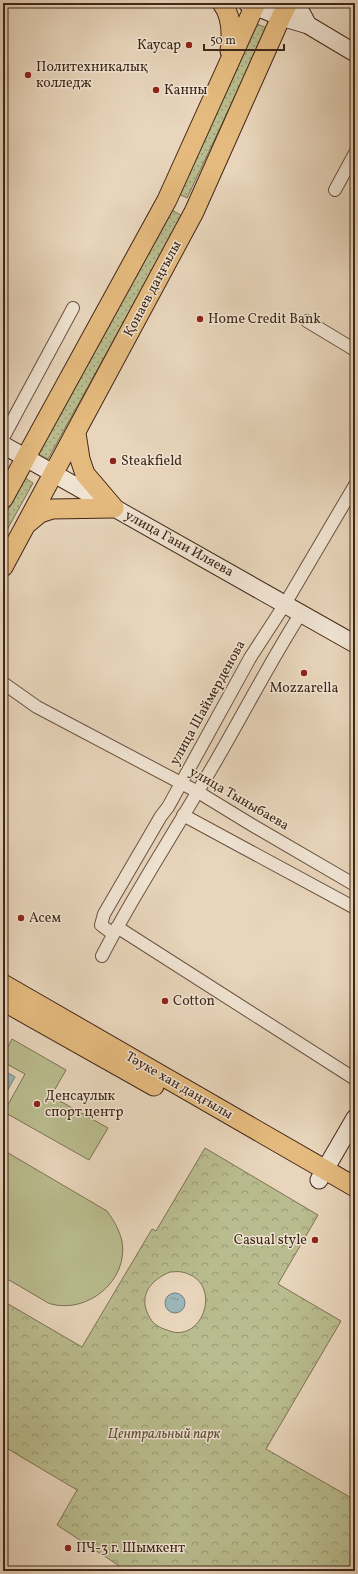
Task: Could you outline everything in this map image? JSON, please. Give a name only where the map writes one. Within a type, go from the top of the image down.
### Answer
[{"type":"main road","points":[[222,3],[229,19],[232,38],[228,64]]},
{"type":"main road","points":[[3,499],[167,200],[228,64],[252,4]]},
{"type":"main road","name":"Қонаев даңғылы","points":[[3,567],[194,212],[284,10]]},
{"type":"main road","points":[[167,200],[194,212]]},
{"type":"main road","points":[[76,433],[80,459],[85,474],[114,508]]},
{"type":"main road","points":[[27,524],[40,513],[52,509],[114,508]]},
{"type":"main road","name":"Тәуке хан даңғылы","points":[[3,984],[322,1175],[355,1201]]},
{"type":"main road","name":"Тәуке хан даңғылы","points":[[3,1001],[322,1175],[355,1187]]},
{"type":"street","points":[[296,3],[308,25]]},
{"type":"street","points":[[252,4],[284,10],[355,53]]},
{"type":"street","points":[[335,190],[355,153]]},
{"type":"street","points":[[3,438],[73,308]]},
{"type":"street","points":[[307,321],[355,350]]},
{"type":"street","name":"улица Гани Иляева","points":[[3,445],[355,644]]},
{"type":"street","name":"улица Шаймерденова","points":[[115,931],[101,925],[104,914],[168,807],[180,782],[250,658],[285,604],[355,485]]},
{"type":"street","points":[[102,956],[115,931],[198,792],[278,649],[301,613]]},
{"type":"street","name":"улица Тыныбаева","points":[[3,683],[37,708],[198,792],[355,885]]},
{"type":"street","points":[[183,815],[355,908]]},
{"type":"street","points":[[115,931],[355,1079]]},
{"type":"street","points":[[322,1175],[355,1118]]},
{"type":"green space","points":[[257,24],[267,28],[187,198],[177,193]]},
{"type":"green space","points":[[172,210],[182,216],[48,459],[38,454]]},
{"type":"green space","points":[[25,478],[33,483],[3,537],[3,519]]},
{"type":"green space","name":"Денсаулык спорт центр","points":[[12,1039],[66,1070],[51,1096],[108,1128],[89,1160],[4,1112],[25,1074],[3,1062],[3,1056]]},
{"type":"green space","name":"Центральный парк","points":[[205,1148],[318,1215],[278,1284],[341,1321],[266,1449],[355,1500],[355,1571],[282,1571],[278,1569],[276,1571],[127,1571],[57,1525],[77,1490],[3,1446],[3,1301],[82,1347],[152,1229],[156,1231]],"holes":[[[170,1272],[182,1272],[195,1278],[203,1287],[206,1299],[204,1310],[199,1321],[191,1329],[180,1332],[159,1327],[151,1320],[146,1310],[145,1296],[151,1285],[163,1275]]]},
{"type":"green space","points":[[3,1150],[107,1211],[114,1222],[122,1241],[122,1255],[119,1269],[112,1281],[103,1291],[92,1299],[79,1304],[65,1306],[51,1304],[3,1277]]},
{"type":"water","points":[[3,1070],[15,1077],[3,1098]]},
{"type":"water","points":[[175,1293],[182,1296],[185,1303],[182,1310],[175,1313],[168,1310],[165,1303],[168,1296]]},
{"type":"place","name":"Каусар","points":[[189,45]]},
{"type":"place","name":"Политехникалық колледж","points":[[28,75]]},
{"type":"place","name":"Канны","points":[[156,90]]},
{"type":"place","name":"Home Credit Bank","points":[[200,319]]},
{"type":"place","name":"Steakfield","points":[[113,461]]},
{"type":"place","name":"Mozzarella","points":[[304,673]]},
{"type":"place","name":"Асем","points":[[21,918]]},
{"type":"place","name":"Cotton","points":[[165,1001]]},
{"type":"place","name":"Денсаулык спорт центр","points":[[37,1104]]},
{"type":"place","name":"Casual style","points":[[315,1240]]},
{"type":"place","name":"ПЧ-3 г. Шымкент","points":[[68,1548]]}]
